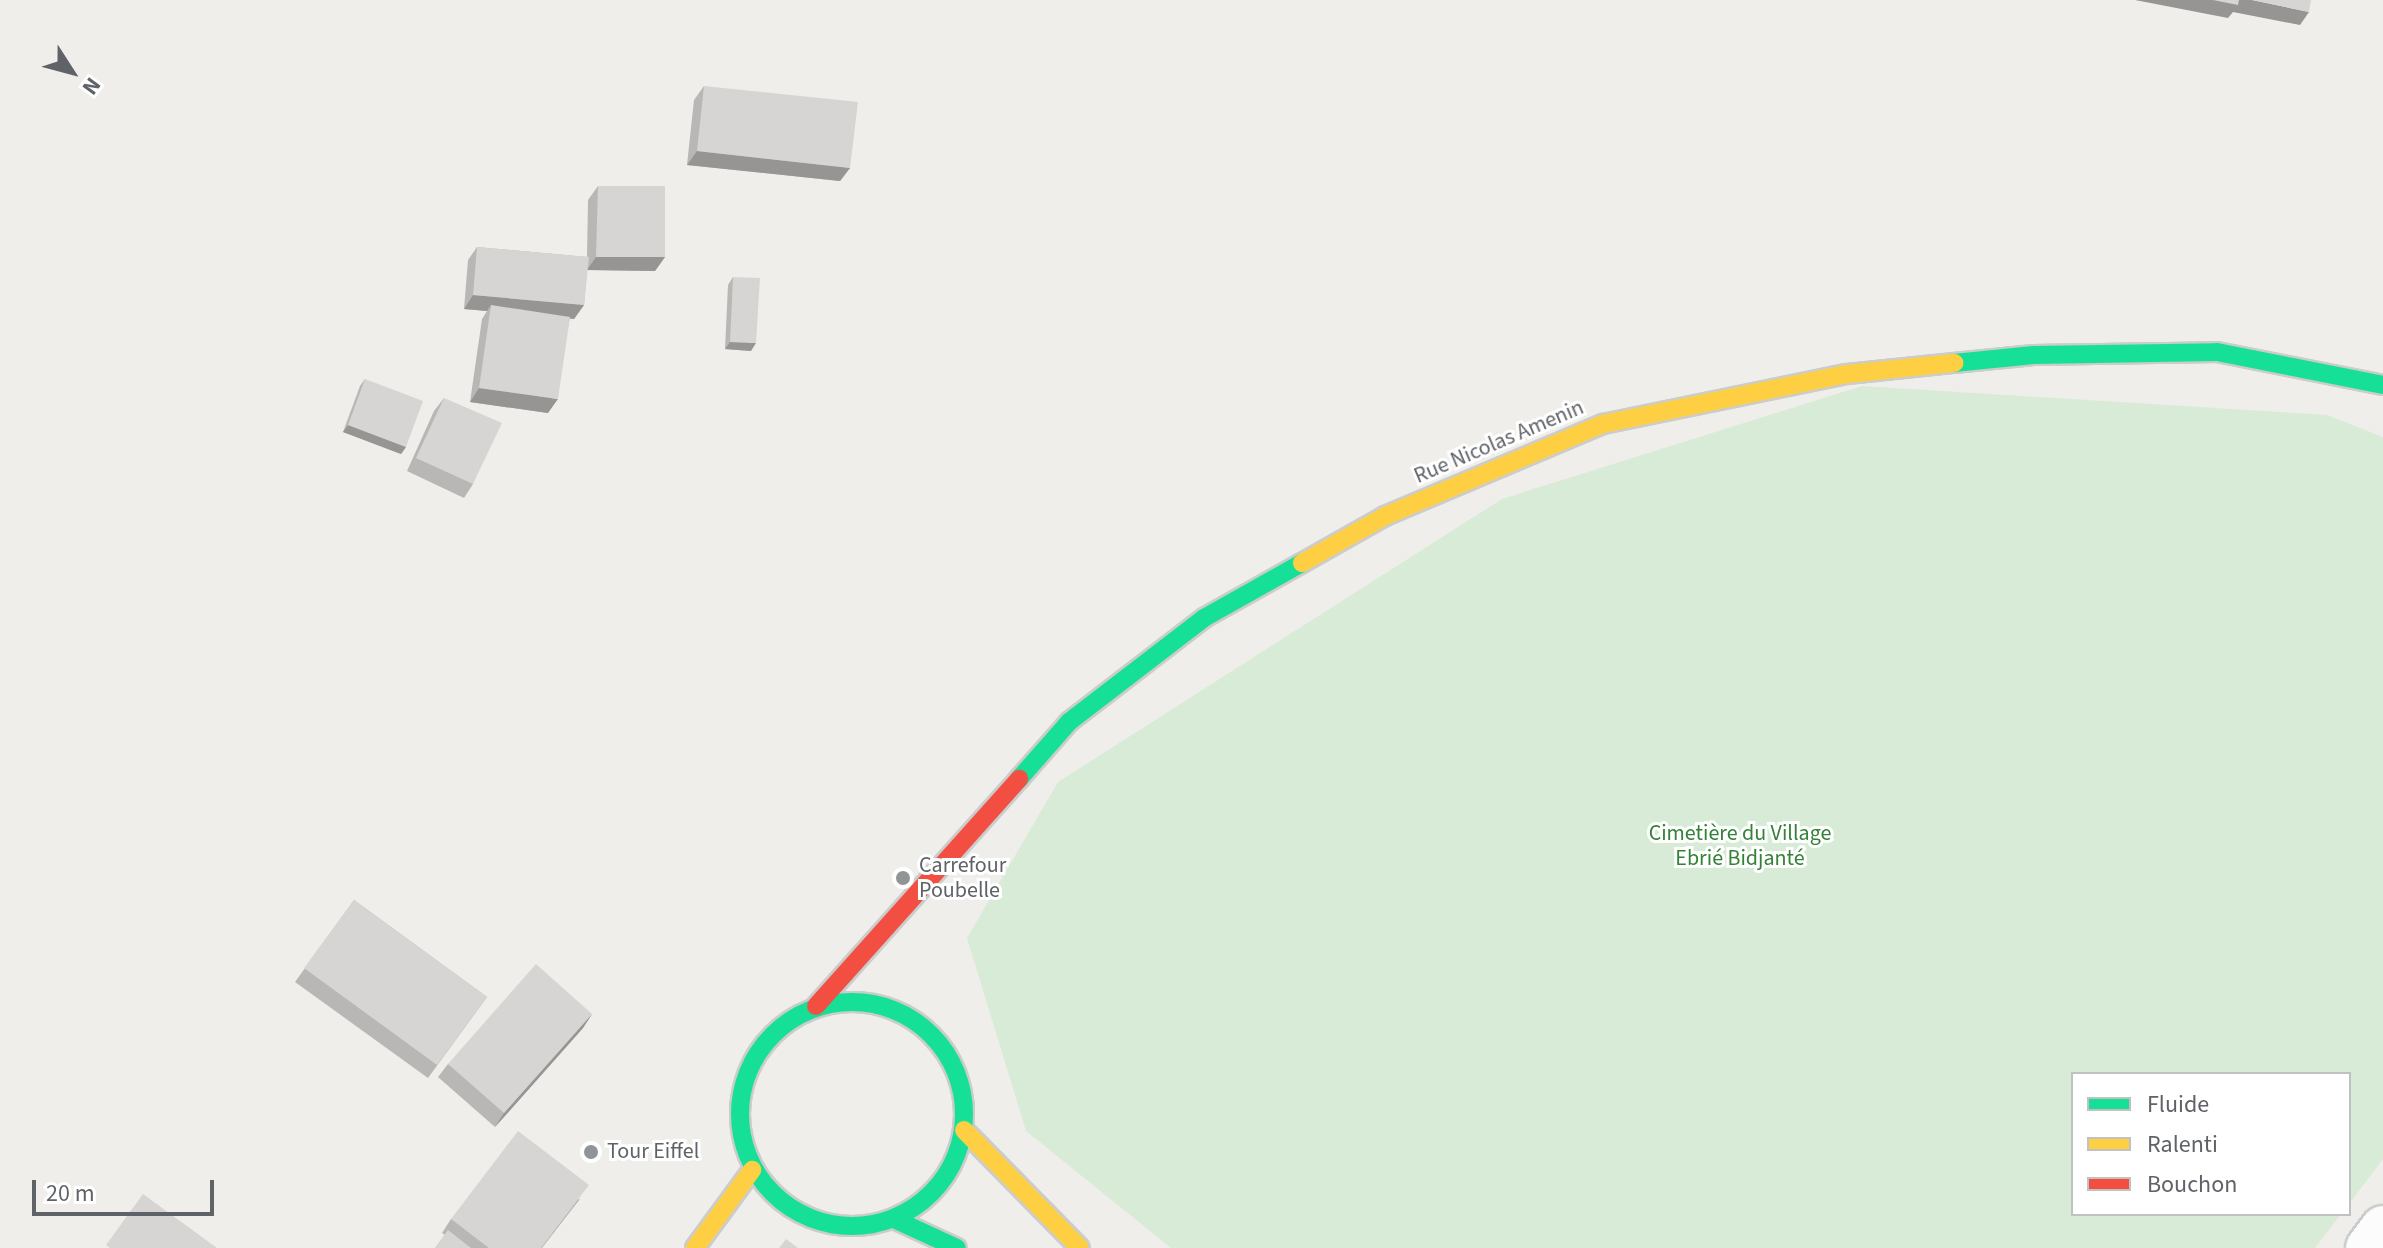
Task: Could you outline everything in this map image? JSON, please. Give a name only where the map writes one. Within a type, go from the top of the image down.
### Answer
[{"type":"street","name":"Rue Nicolas Amenin","points":[[816,1006],[1069,722],[1204,618],[1385,516],[1603,424],[1847,374],[2034,355],[2217,352],[2383,385]]},
{"type":"street","points":[[862,1000],[912,1019],[941,1043],[961,1084],[964,1130],[952,1167],[927,1198],[894,1219],[854,1228],[814,1221],[778,1201],[752,1170],[740,1132],[740,1092],[755,1055],[782,1025],[816,1006],[862,1000]]},
{"type":"street","points":[[964,1130],[1080,1248]]},
{"type":"street","points":[[695,1248],[752,1170]]},
{"type":"street","points":[[894,1219],[957,1248]]},
{"type":"street","points":[[2368,1248],[2383,1228]]},
{"type":"green space","name":"Cimetière du Village Ebrié Bidjanté","points":[[1862,386],[2327,415],[2383,437],[2383,1159],[2351,1201],[2351,1072],[2071,1072],[2071,1216],[2339,1216],[2315,1248],[1171,1248],[1026,1131],[967,938],[1058,782],[1502,499]]},
{"type":"building","points":[[2213,0],[2239,0],[2238,5]]},
{"type":"building","points":[[2252,0],[2311,0],[2309,12]]},
{"type":"building","points":[[704,86],[858,102],[850,168],[697,151]]},
{"type":"building","points":[[598,186],[665,186],[665,257],[596,257]]},
{"type":"building","points":[[477,247],[589,257],[584,305],[473,295]]},
{"type":"building","points":[[733,277],[760,278],[756,343],[730,342]]},
{"type":"building","points":[[491,305],[570,317],[558,399],[479,388]]},
{"type":"building","points":[[365,379],[423,401],[406,447],[348,425]]},
{"type":"building","points":[[444,398],[502,423],[473,484],[416,458]]},
{"type":"building","points":[[354,900],[487,997],[437,1065],[304,968]]},
{"type":"building","points":[[536,964],[592,1014],[504,1113],[448,1064]]},
{"type":"building","points":[[518,1131],[589,1185],[541,1248],[489,1248],[451,1219]]},
{"type":"building","points":[[143,1194],[217,1248],[110,1248],[106,1245]]},
{"type":"building","points":[[448,1230],[471,1248],[435,1248]]},
{"type":"building","points":[[786,1239],[798,1248],[779,1248]]},
{"type":"traffic: fast","points":[[1954,363],[2034,355],[2217,352],[2383,385]]},
{"type":"traffic: fast","points":[[1019,779],[1069,722],[1204,618],[1302,563]]},
{"type":"traffic: fast","points":[[852,1002],[895,1010],[931,1035],[956,1071],[964,1114],[956,1157],[931,1193],[895,1218],[852,1226],[809,1218],[773,1193],[748,1157],[740,1114],[748,1071],[773,1035],[809,1010],[852,1002]]},
{"type":"traffic: fast","points":[[894,1219],[957,1248]]},
{"type":"traffic: slow","points":[[1302,563],[1385,516],[1603,424],[1847,374],[1954,363]]},
{"type":"traffic: slow","points":[[964,1130],[1080,1248]]},
{"type":"traffic: slow","points":[[695,1248],[752,1170]]},
{"type":"traffic: jam","points":[[816,1006],[1019,779]]},
{"type":"place","name":"Carrefour Poubelle","points":[[903,878]]},
{"type":"place","name":"Tour Eiffel","points":[[591,1152]]}]
